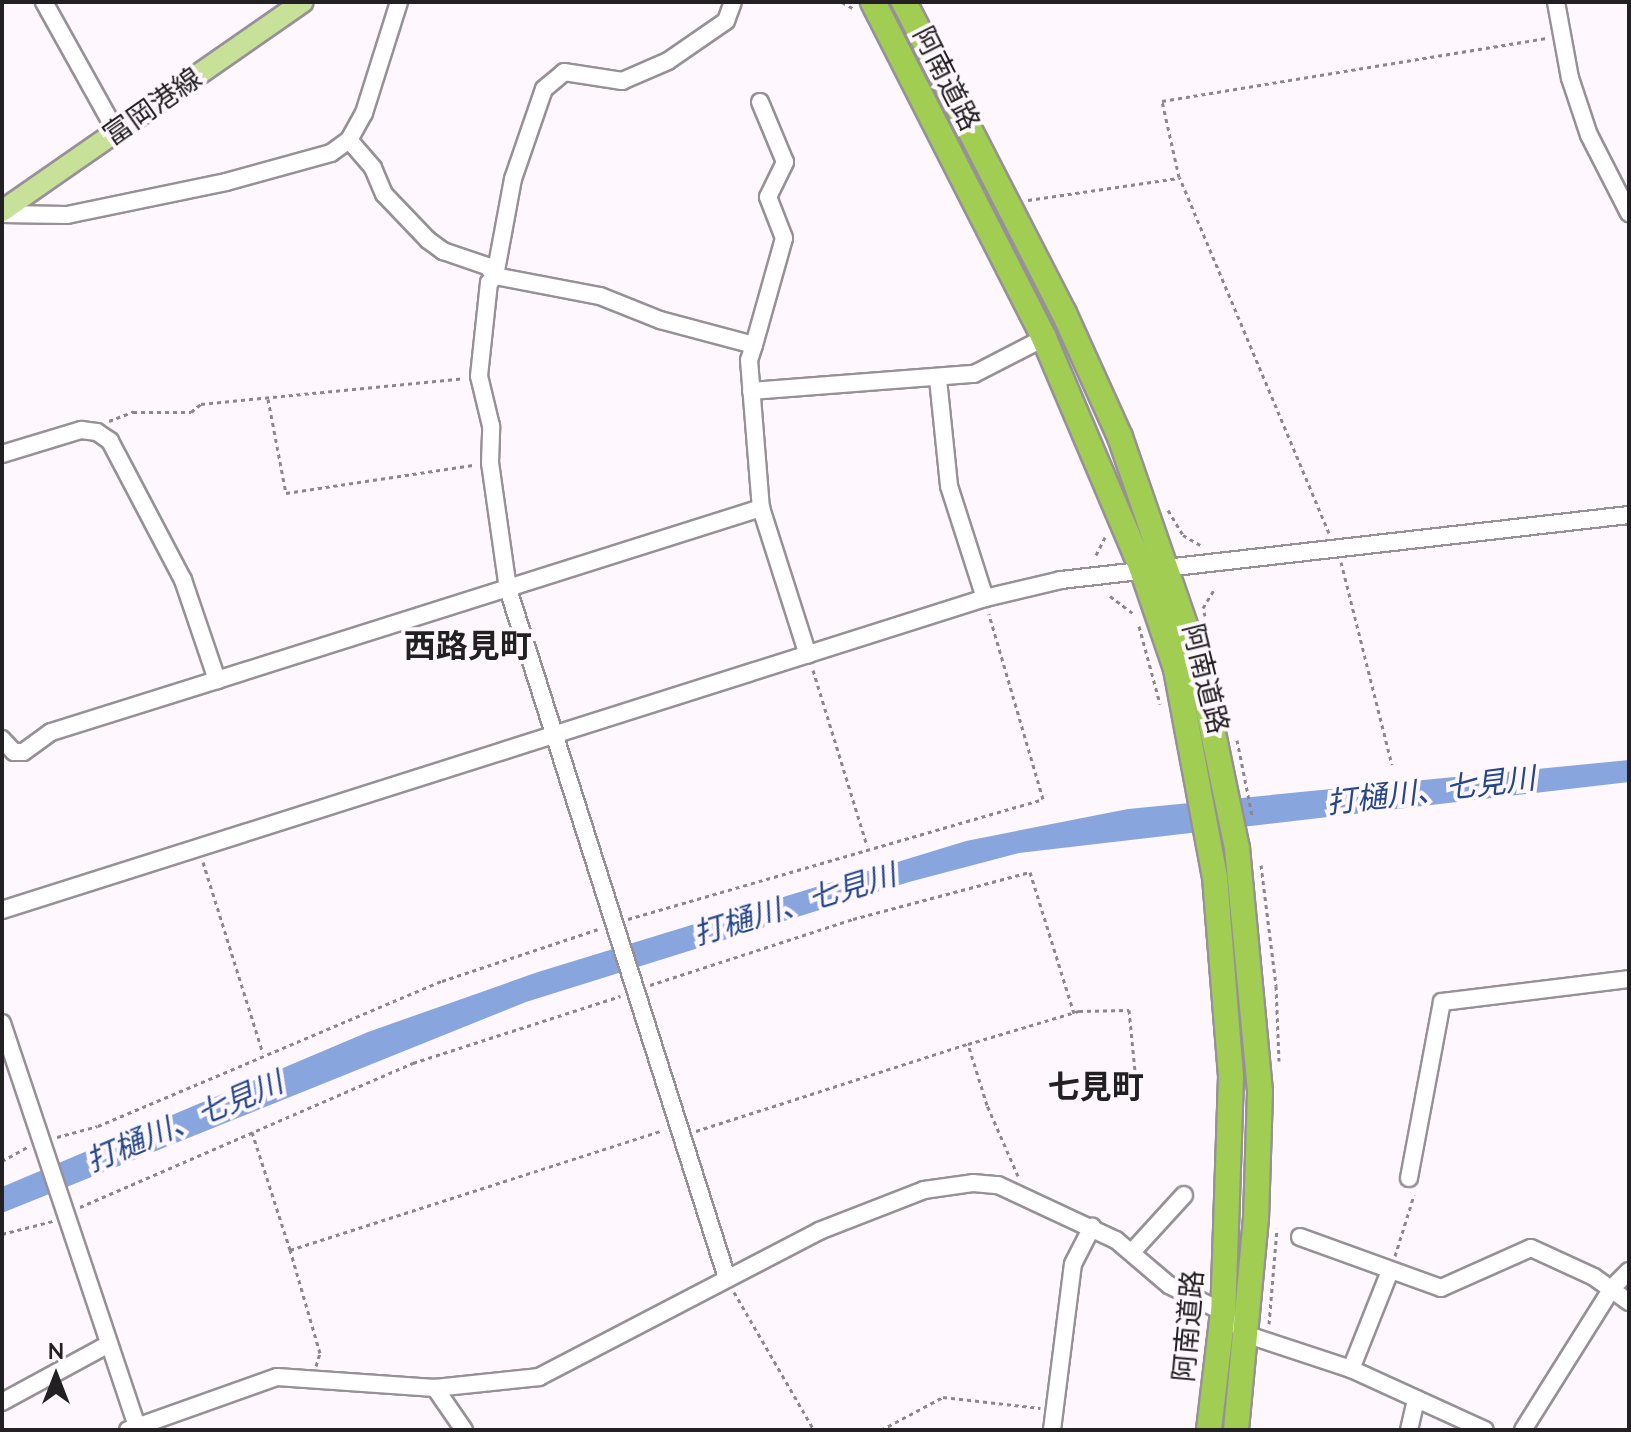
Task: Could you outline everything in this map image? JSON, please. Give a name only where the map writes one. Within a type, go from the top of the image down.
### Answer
[{"type":"highway","name":"阿南道路","points":[[904,2],[1009,205],[1120,437],[1169,568],[1234,775],[1237,848],[1260,1092],[1248,1335],[1236,1430]]},
{"type":"highway","name":"阿南道路","points":[[863,5],[1044,338],[1142,569],[1176,669],[1209,845],[1225,962],[1231,1077],[1223,1312],[1209,1430]]},
{"type":"main road","name":"富岡港線","points":[[2,212],[303,2]]},
{"type":"street","points":[[44,2],[117,133]]},
{"type":"street","points":[[2,212],[67,215],[226,182],[331,153],[349,140],[379,73],[399,2]]},
{"type":"street","points":[[727,1278],[508,589],[490,463],[491,426],[479,376],[489,283],[495,276],[513,179],[544,89],[564,72],[622,81],[668,61],[726,21],[733,2]]},
{"type":"street","points":[[1556,2],[1560,36],[1589,135],[1627,204]]},
{"type":"street","points":[[760,102],[785,162],[768,197],[784,238],[754,345],[751,391],[761,508],[808,655]]},
{"type":"street","points":[[349,140],[373,168],[384,194],[428,240],[443,251],[487,266],[495,276],[600,296],[660,320],[754,345]]},
{"type":"street","points":[[751,391],[974,374],[1044,338]]},
{"type":"street","points":[[938,379],[949,486],[985,598]]},
{"type":"street","points":[[2,454],[81,430],[97,432],[110,441],[183,580],[217,680]]},
{"type":"street","points":[[2,739],[14,752],[23,752],[51,732],[761,508]]},
{"type":"street","points":[[2,910],[985,598],[1061,580],[1142,569],[1629,515]]},
{"type":"street","points":[[1409,1178],[1442,1002],[1629,979]]},
{"type":"street","points":[[2,1023],[134,1428],[277,1377],[312,1377],[435,1388],[539,1377],[819,1231],[924,1190],[973,1183],[1020,1194],[1092,1227],[1132,1252],[1169,1285],[1223,1312],[1248,1335],[1351,1369],[1485,1430]]},
{"type":"street","points":[[1132,1252],[1184,1195]]},
{"type":"street","points":[[1052,1430],[1073,1264],[1092,1227]]},
{"type":"street","points":[[1300,1237],[1441,1288],[1531,1248],[1612,1288],[1629,1302]]},
{"type":"street","points":[[1351,1369],[1390,1271]]},
{"type":"street","points":[[1523,1430],[1612,1288],[1629,1271]]},
{"type":"street","points":[[2,1402],[107,1345]]},
{"type":"street","points":[[435,1388],[464,1430]]},
{"type":"street","points":[[1409,1430],[1416,1399]]},
{"type":"path","points":[[842,2],[863,5]]},
{"type":"path","points":[[1392,765],[1337,549],[1179,177],[1162,101],[1560,36]]},
{"type":"path","points":[[1009,205],[1041,196],[1179,177]]},
{"type":"path","points":[[97,432],[101,425],[133,412],[176,413],[201,404],[479,376]]},
{"type":"path","points":[[268,399],[286,493],[490,463]]},
{"type":"path","points":[[1169,512],[1183,535],[1200,545]]},
{"type":"path","points":[[1110,596],[1135,615],[1162,709]]},
{"type":"path","points":[[2,1161],[98,1126],[263,1053],[442,981],[868,847],[1043,799],[985,598]]},
{"type":"path","points":[[808,655],[868,847]]},
{"type":"path","points":[[1234,775],[1253,817]]},
{"type":"path","points":[[198,847],[263,1053]]},
{"type":"path","points":[[2,1234],[66,1213],[251,1130],[427,1058],[853,919],[1030,872],[1074,1013]]},
{"type":"path","points":[[290,1250],[1074,1013],[1129,1010],[1135,1071]]},
{"type":"path","points":[[968,1044],[987,1105],[1021,1185],[1020,1194]]},
{"type":"path","points":[[251,1130],[320,1353],[312,1377]]},
{"type":"path","points":[[1390,1271],[1412,1207],[1414,1188],[1409,1178]]},
{"type":"path","points":[[727,1278],[814,1430]]},
{"type":"path","points":[[881,1430],[943,1397],[1054,1410]]},
{"type":"water","name":"打樋川、七見川","points":[[1629,760],[1629,782],[1019,853],[909,882],[526,1002],[2,1213],[2,1187],[368,1032],[538,972],[966,841],[1128,809]]},
{"type":"district","name":"西路見町","points":[[468,647]]},
{"type":"district","name":"七見町","points":[[1096,1088]]}]
